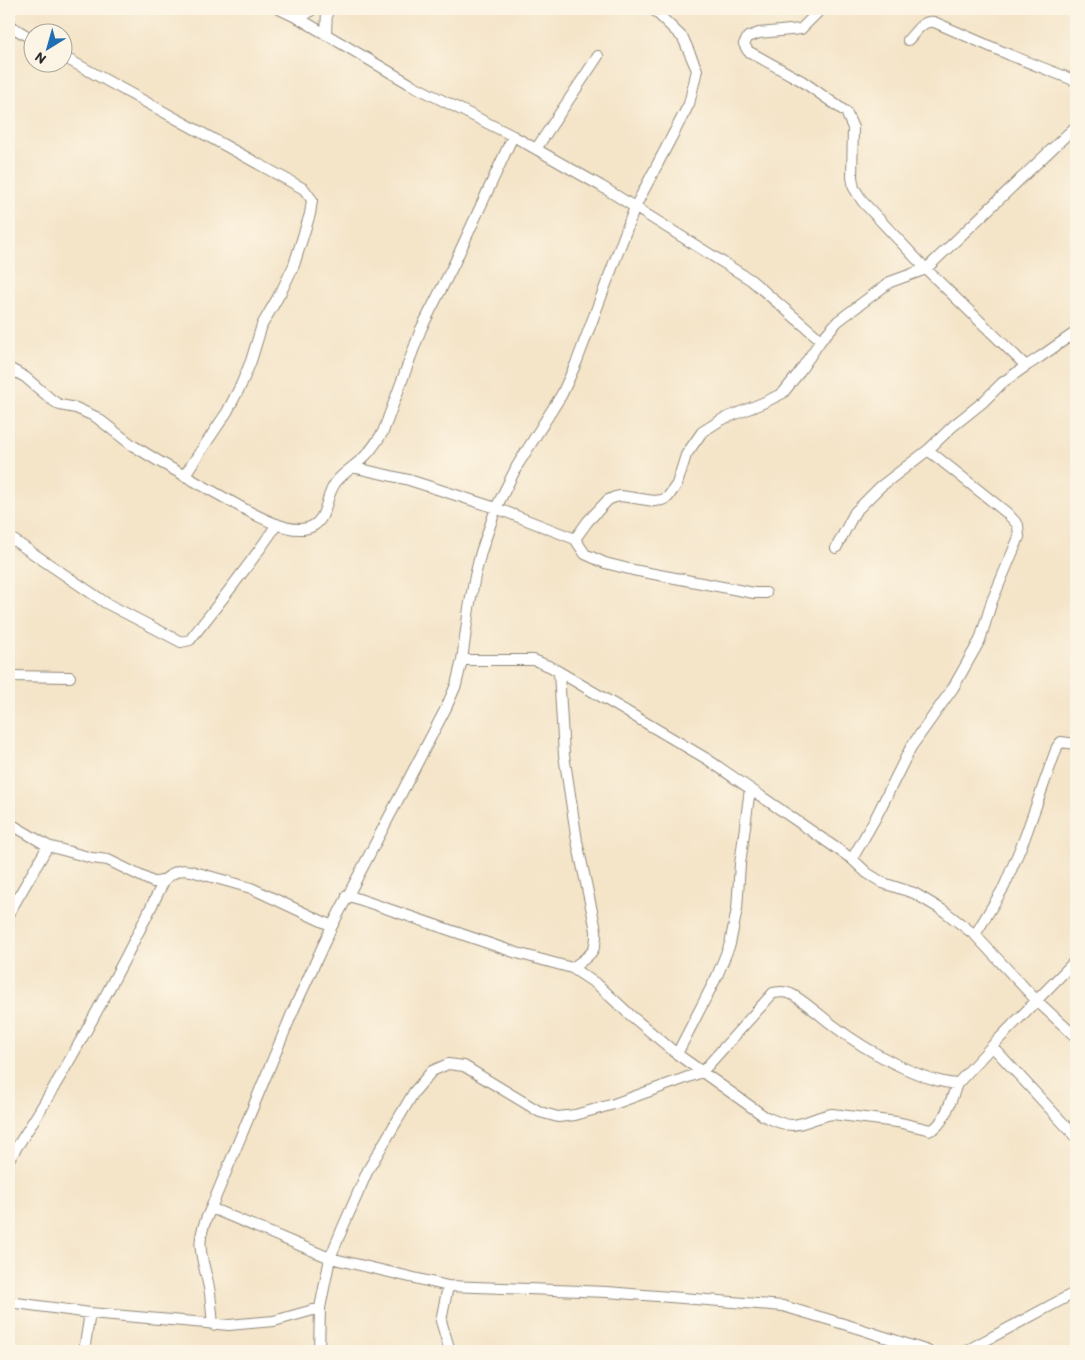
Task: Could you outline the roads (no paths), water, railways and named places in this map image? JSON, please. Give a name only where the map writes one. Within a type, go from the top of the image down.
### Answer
[{"type":"street","points":[[279,9],[300,19],[410,84],[513,136],[635,207],[751,280],[821,340]]},
{"type":"street","points":[[300,19],[313,9]]},
{"type":"street","points":[[326,35],[327,9]]},
{"type":"street","points":[[213,1325],[210,1294],[200,1253],[203,1225],[212,1208],[293,1011],[332,926],[446,708],[456,685],[462,660],[475,576],[496,508],[516,466],[562,394],[577,361],[635,207],[689,104],[697,70],[683,38],[654,9]]},
{"type":"street","points":[[822,9],[801,29],[759,33],[748,37],[744,44],[748,51],[802,81],[846,112],[853,128],[852,176],[854,188],[863,202],[926,269],[1026,366]]},
{"type":"street","points":[[908,40],[923,24],[928,21],[934,22],[1076,81]]},
{"type":"street","points":[[9,25],[22,33]]},
{"type":"street","points":[[536,150],[598,56]]},
{"type":"street","points":[[72,61],[304,189],[312,200],[310,214],[294,265],[262,325],[251,361],[241,385],[227,412],[184,476]]},
{"type":"street","points":[[575,539],[608,500],[614,497],[621,496],[654,501],[668,497],[677,484],[686,455],[702,432],[721,420],[783,393],[821,340],[838,321],[890,282],[926,269],[1076,126]]},
{"type":"street","points":[[9,368],[25,377],[60,405],[76,408],[96,417],[132,445],[262,519],[299,530],[312,527],[321,517],[328,493],[337,481],[375,446],[383,432],[421,328],[454,264],[513,136]]},
{"type":"street","points":[[836,548],[855,512],[880,487],[928,450],[953,426],[984,402],[1002,383],[1076,332]]},
{"type":"street","points":[[852,859],[876,817],[911,747],[953,688],[980,640],[992,602],[1019,537],[1018,525],[1007,513],[928,450]]},
{"type":"street","points":[[352,467],[409,480],[496,508],[575,539],[585,554],[605,563],[754,593],[766,593]]},
{"type":"street","points":[[9,537],[106,602],[181,642],[186,642],[190,640],[236,582],[277,524]]},
{"type":"street","points":[[462,660],[534,660],[559,672],[707,759],[852,859],[867,873],[883,883],[914,893],[930,901],[975,935],[1037,1001],[1076,1037]]},
{"type":"street","points":[[559,672],[564,755],[577,841],[596,930],[596,944],[591,955],[572,968]]},
{"type":"street","points":[[9,676],[70,677]]},
{"type":"street","points":[[975,935],[1004,887],[1025,837],[1057,746],[1062,742],[1076,744]]},
{"type":"street","points":[[677,1054],[717,976],[730,944],[750,789]]},
{"type":"street","points":[[9,823],[48,846],[92,858],[108,860],[153,882],[159,882],[181,869],[219,878],[251,888],[332,926]]},
{"type":"street","points":[[9,913],[48,846]]},
{"type":"street","points":[[9,1159],[80,1041],[133,945],[165,879]]},
{"type":"street","points":[[347,895],[517,953],[572,968],[598,985],[628,1014],[702,1072],[764,1116],[780,1123],[792,1125],[822,1115],[832,1114],[898,1122],[931,1130],[935,1129],[941,1123],[957,1084],[1076,960]]},
{"type":"street","points":[[319,1351],[320,1308],[330,1258],[368,1170],[414,1092],[432,1071],[448,1064],[464,1066],[540,1112],[558,1117],[575,1115],[614,1104],[702,1072],[773,994],[781,991],[791,994],[839,1030],[878,1054],[920,1075],[957,1084]]},
{"type":"street","points":[[992,1046],[1076,1137]]},
{"type":"street","points":[[212,1208],[330,1258],[423,1282],[448,1286],[616,1293],[783,1306],[928,1351]]},
{"type":"street","points":[[448,1286],[441,1321],[450,1351]]},
{"type":"street","points":[[966,1351],[1076,1292]]},
{"type":"street","points":[[9,1302],[90,1314],[213,1325],[245,1325],[274,1321],[320,1308]]},
{"type":"street","points":[[84,1351],[90,1314]]}]
